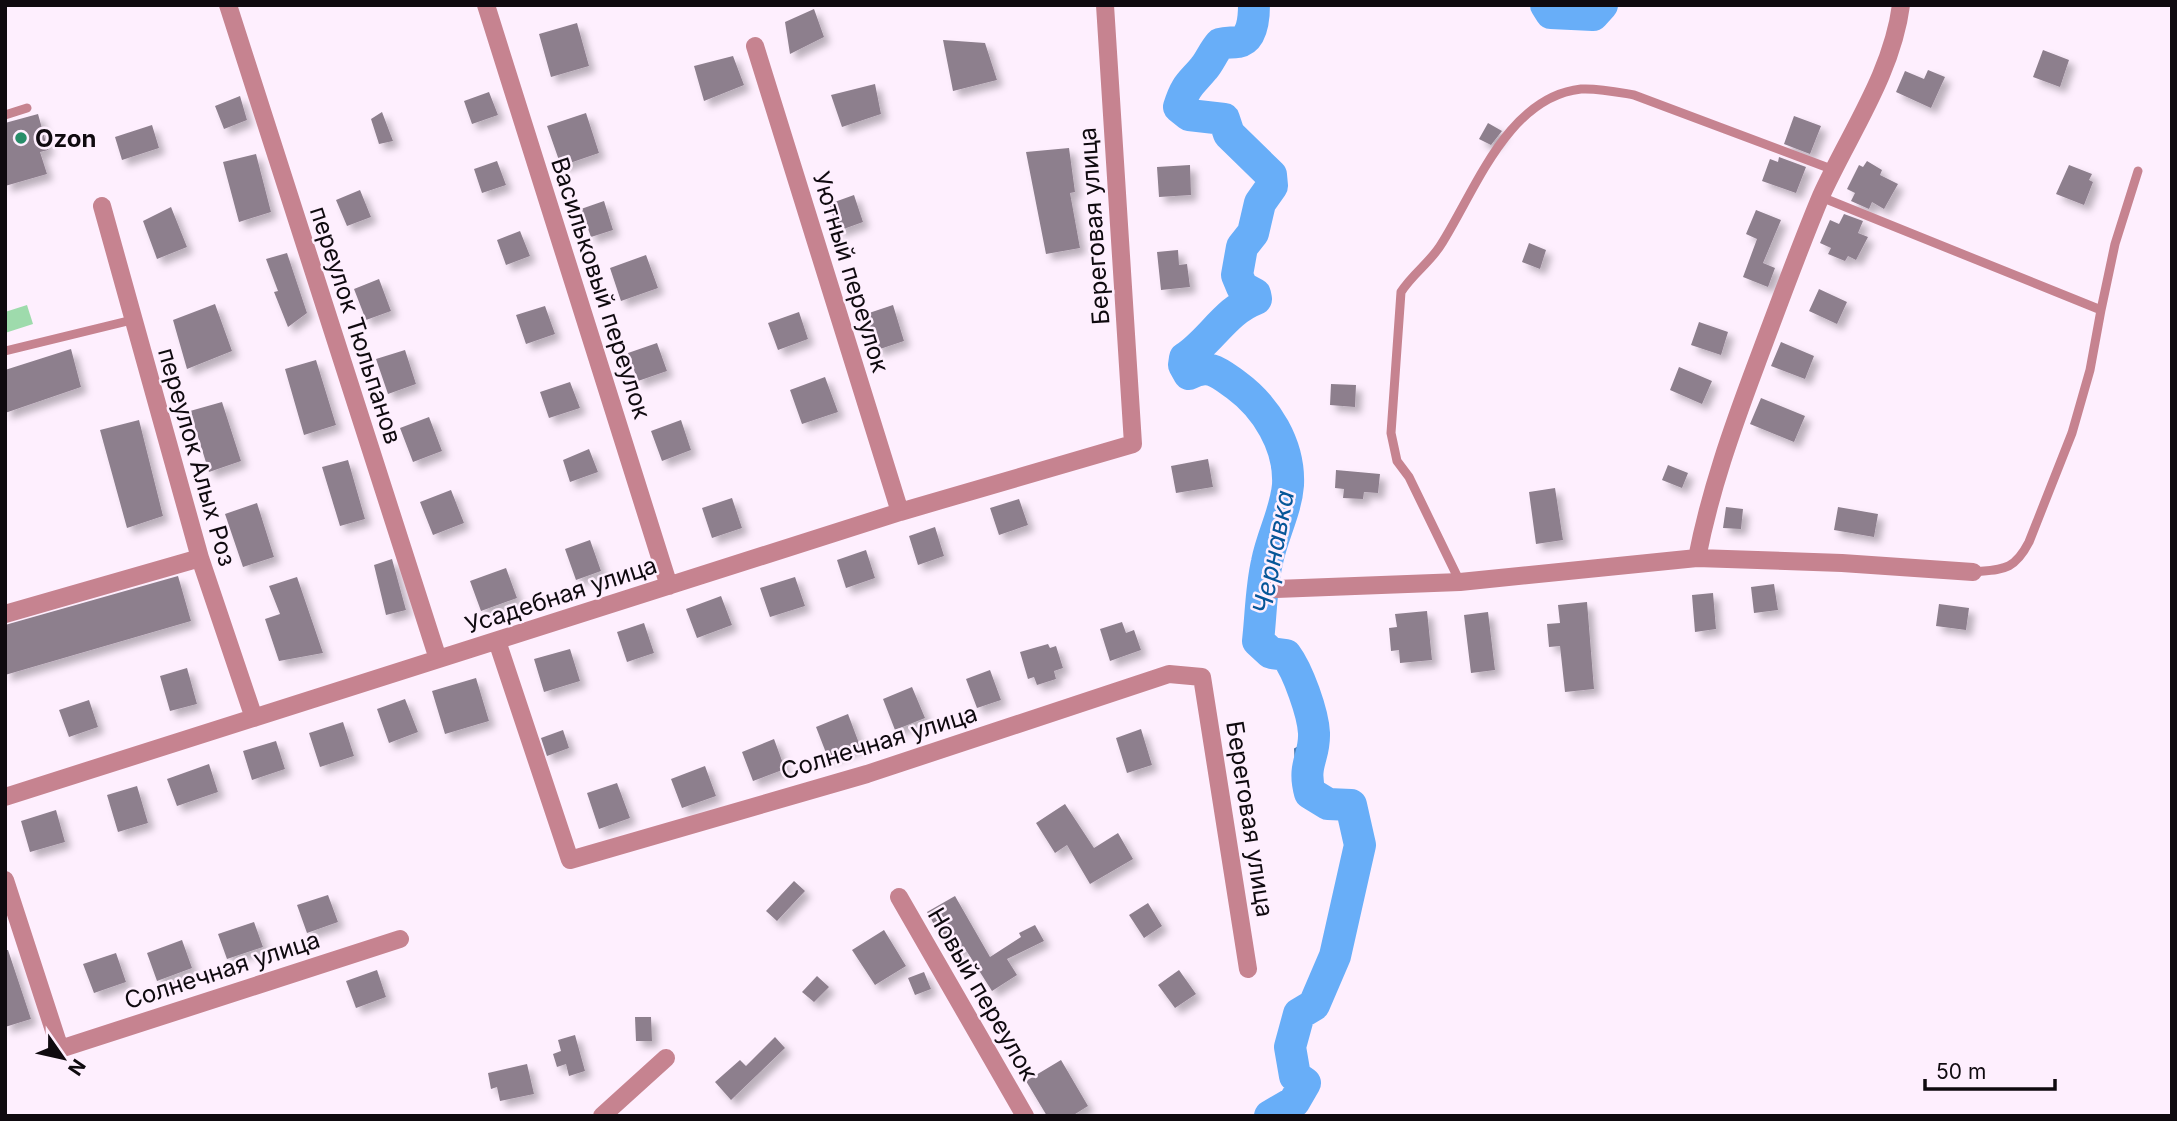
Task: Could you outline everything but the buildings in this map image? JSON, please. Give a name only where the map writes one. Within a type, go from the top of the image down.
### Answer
[{"type":"street","name":"переулок Тюльпанов","points":[[228,5],[438,659]]},
{"type":"street","name":"Васильковый переулок","points":[[486,5],[669,586]]},
{"type":"street","name":"Береговая улица","points":[[1105,5],[1133,444]]},
{"type":"street","points":[[1697,558],[1708,501],[1725,448],[1821,197],[1876,85],[1898,26],[1901,5]]},
{"type":"street","name":"Уютный переулок","points":[[755,46],[900,512]]},
{"type":"street","name":"переулок Алых Роз","points":[[102,206],[200,558],[254,718]]},
{"type":"street","name":"Усадебная улица","points":[[5,797],[900,512],[1133,444]]},
{"type":"street","points":[[5,614],[200,558]]},
{"type":"street","points":[[1276,589],[1460,582],[1697,558],[1842,563],[1973,572]]},
{"type":"street","name":"Солнечная улица","points":[[497,641],[570,860],[867,774],[1169,674],[1202,677]]},
{"type":"street","name":"Береговая улица","points":[[1202,677],[1248,969]]},
{"type":"street","name":"Солнечная улица","points":[[5,880],[60,1049],[400,939]]},
{"type":"street","name":"Новый переулок","points":[[899,897],[1025,1116]]},
{"type":"street","points":[[602,1116],[666,1058]]},
{"type":"lane","points":[[1460,582],[1409,477],[1397,461],[1391,433],[1401,292],[1410,277],[1441,246],[1502,142],[1519,121],[1539,104],[1560,94],[1580,89],[1611,91],[1634,95],[1834,170]]},
{"type":"lane","points":[[5,114],[27,108]]},
{"type":"lane","points":[[1973,572],[2010,566],[2020,558],[2029,542],[2072,433],[2090,370],[2115,244],[2138,171]]},
{"type":"lane","points":[[1821,197],[2101,310]]},
{"type":"lane","points":[[5,351],[132,320]]},
{"type":"green space","points":[[27,305],[33,324],[5,333],[5,312]]},
{"type":"water","points":[[1314,739],[1320,752],[1319,763],[1301,770],[1296,767],[1295,749]]},
{"type":"water","points":[[1351,881],[1359,884],[1362,892],[1359,900],[1351,903],[1343,900],[1340,892],[1343,884]]},
{"type":"waterway","name":"Чернавка","points":[[1254,5],[1252,27],[1247,37],[1238,42],[1220,44],[1187,89],[1179,107],[1189,115],[1224,119],[1229,134],[1271,175],[1272,186],[1260,203],[1253,233],[1242,247],[1237,275],[1242,287],[1255,294],[1256,299],[1227,318],[1185,358],[1184,365],[1189,374],[1208,369],[1236,385],[1257,404],[1274,428],[1280,442],[1288,470],[1288,485],[1265,572],[1258,641],[1271,653],[1286,655],[1304,692],[1314,733],[1307,775],[1310,793],[1328,804],[1351,805],[1360,845],[1335,956],[1314,1005],[1299,1014],[1290,1047],[1295,1076],[1305,1083],[1294,1102],[1270,1116]]},
{"type":"waterway","points":[[1546,5],[1551,13],[1593,15],[1602,5]]},
{"type":"place","name":"Ozon","points":[[21,138]]}]
